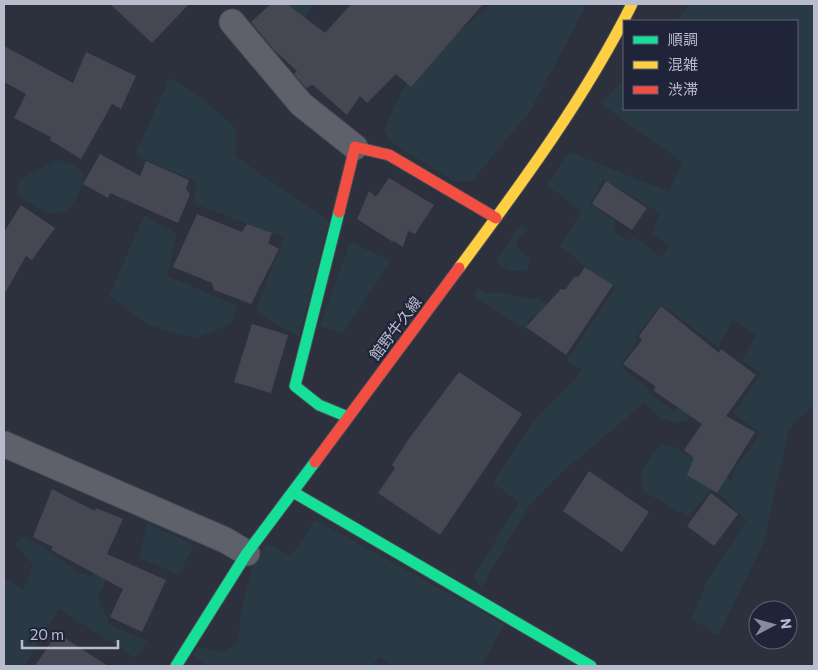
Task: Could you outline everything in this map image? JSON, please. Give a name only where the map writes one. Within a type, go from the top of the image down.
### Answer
[{"type":"main road","name":"館野牛久線","points":[[624,20],[632,4]]},
{"type":"main road","name":"館野牛久線","points":[[176,666],[248,553],[496,218],[572,108],[623,22]]},
{"type":"main road","points":[[348,417],[319,405],[295,386],[355,146],[389,155],[496,218]]},
{"type":"main road","points":[[293,492],[591,666]]},
{"type":"street","points":[[232,22],[301,104],[355,146]]},
{"type":"street","points":[[4,444],[224,540],[248,553]]},
{"type":"shaded area","points":[[288,4],[315,4],[293,33],[278,16]]},
{"type":"shaded area","points":[[492,4],[586,4],[530,111],[472,181],[454,181],[389,141],[384,129],[407,81],[432,54]]},
{"type":"shaded area","points":[[690,4],[814,4],[814,405],[789,428],[764,542],[718,636],[692,619],[706,583],[746,521],[726,499],[711,489],[689,517],[642,491],[641,471],[660,445],[673,446],[732,481],[736,467],[760,432],[733,414],[761,374],[742,360],[756,336],[733,320],[718,347],[661,304],[635,338],[638,340],[620,366],[647,387],[650,394],[674,411],[680,407],[692,411],[687,421],[675,423],[659,417],[644,403],[563,471],[530,504],[481,588],[473,577],[519,502],[493,483],[534,420],[583,370],[567,361],[615,288],[560,247],[582,210],[547,186],[570,152],[669,192],[682,162],[601,104],[623,80],[623,110],[798,110],[798,20],[677,20]],"holes":[[[603,179],[660,213],[652,233],[669,245],[662,258],[634,237],[630,241],[614,232],[615,221],[590,204]]]},
{"type":"shaded area","points":[[170,78],[194,92],[237,129],[235,156],[329,221],[299,337],[255,312],[284,238],[193,203],[197,182],[135,155]]},
{"type":"shaded area","points":[[57,160],[69,163],[84,172],[78,196],[68,210],[50,214],[18,196],[18,182]]},
{"type":"shaded area","points":[[144,216],[177,233],[167,276],[238,306],[231,324],[195,338],[149,325],[109,296]]},
{"type":"shaded area","points":[[519,225],[528,230],[516,240],[521,252],[530,259],[527,270],[515,271],[507,269],[496,262]]},
{"type":"shaded area","points":[[350,242],[391,261],[343,333],[320,326]]},
{"type":"shaded area","points":[[478,288],[488,293],[504,293],[528,299],[536,298],[549,306],[545,313],[531,316],[527,325],[528,331],[474,296]]},
{"type":"shaded area","points":[[315,520],[504,624],[482,666],[394,666],[379,656],[372,666],[210,666],[193,655],[197,647],[224,653],[238,642],[241,612],[252,566],[267,544],[291,556]]},
{"type":"shaded area","points":[[147,524],[194,544],[179,575],[139,558]]},
{"type":"shaded area","points":[[24,536],[58,557],[77,572],[92,577],[95,567],[112,567],[98,597],[109,624],[147,641],[135,658],[59,608],[24,666],[4,666],[4,579],[24,589],[33,565],[15,544]]},
{"type":"building","points":[[110,4],[189,4],[152,43]]},
{"type":"building","points":[[271,4],[287,4],[325,33],[351,4],[483,4],[411,87],[396,74],[367,103],[360,96],[347,115],[313,85],[306,88],[294,74],[297,71],[274,50],[251,22]]},
{"type":"building","points":[[4,46],[73,83],[86,52],[136,76],[121,109],[112,104],[81,159],[50,140],[51,137],[14,118],[26,94],[4,82]]},
{"type":"building","points":[[100,154],[140,176],[146,161],[189,180],[186,189],[190,194],[178,223],[110,193],[108,198],[83,184]]},
{"type":"building","points":[[389,178],[434,205],[415,234],[408,231],[403,247],[357,219],[369,191],[376,197]]},
{"type":"building","points":[[606,181],[647,208],[632,230],[592,204]]},
{"type":"building","points":[[21,205],[55,228],[32,260],[26,256],[4,295],[4,232]]},
{"type":"building","points":[[197,214],[242,232],[247,224],[272,233],[268,243],[279,249],[251,304],[214,290],[212,283],[173,267]]},
{"type":"building","points":[[585,267],[613,285],[566,355],[526,327],[561,289],[565,290],[574,277],[578,277]]},
{"type":"building","points":[[661,306],[719,353],[721,349],[756,375],[726,416],[755,432],[717,493],[687,475],[694,458],[684,450],[702,424],[654,391],[655,386],[623,364],[642,340],[639,336]]},
{"type":"building","points":[[252,324],[288,335],[271,393],[234,382]]},
{"type":"building","points":[[459,372],[522,414],[440,535],[378,493],[395,468],[392,465],[408,440]]},
{"type":"building","points":[[589,471],[649,512],[622,552],[563,511]]},
{"type":"building","points":[[52,489],[95,511],[96,508],[123,519],[107,554],[166,580],[142,632],[110,617],[123,589],[51,550],[53,547],[33,537]]},
{"type":"building","points":[[711,493],[738,514],[714,546],[687,526]]},
{"type":"building","points":[[57,633],[108,666],[35,666]]},
{"type":"traffic: fast","points":[[339,212],[295,386],[319,405],[348,417]]},
{"type":"traffic: fast","points":[[176,666],[247,553],[315,462]]},
{"type":"traffic: fast","points":[[293,492],[591,666]]},
{"type":"traffic: slow","points":[[624,20],[632,4]]},
{"type":"traffic: slow","points":[[459,268],[552,139],[594,73],[623,22]]},
{"type":"traffic: jam","points":[[339,212],[355,147],[389,155],[496,218]]},
{"type":"traffic: jam","points":[[315,462],[459,268]]}]
